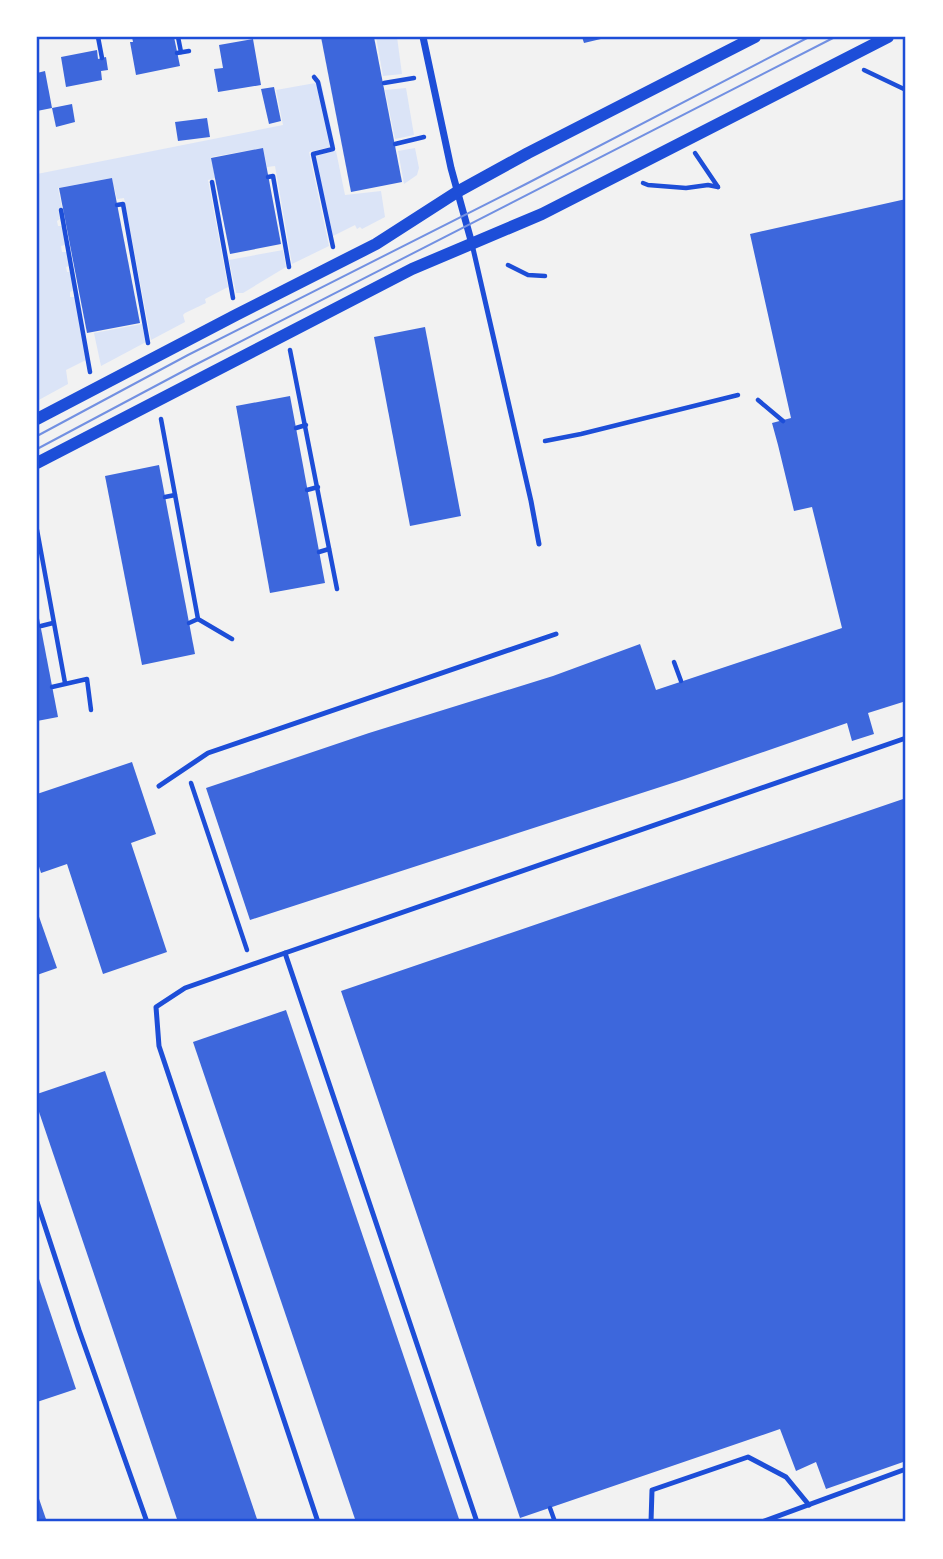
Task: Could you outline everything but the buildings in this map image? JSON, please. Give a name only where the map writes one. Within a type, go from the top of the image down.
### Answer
[{"type":"street","points":[[423,37],[457,192],[472,244]]},
{"type":"street","points":[[37,419],[225,320],[337,265],[376,244],[457,192],[528,153],[755,37]]},
{"type":"street","points":[[37,463],[412,269],[542,214],[888,37]]},
{"type":"lane","points":[[472,244],[539,544]]},
{"type":"lane","points":[[159,786],[208,753],[556,634]]},
{"type":"lane","points":[[318,1522],[159,1046],[156,1007],[185,988],[906,738]]},
{"type":"lane","points":[[285,953],[477,1522]]},
{"type":"lane","points":[[37,1202],[147,1522]]},
{"type":"lane","points":[[650,1522],[652,1490],[748,1457],[786,1478],[809,1504]]},
{"type":"lane","points":[[762,1522],[906,1469]]},
{"type":"path","points":[[98,37],[102,58]]},
{"type":"path","points":[[178,37],[179,53],[189,51]]},
{"type":"path","points":[[857,67],[906,90]]},
{"type":"path","points":[[314,77],[318,82],[333,149],[313,154],[337,265]]},
{"type":"path","points":[[384,83],[414,78]]},
{"type":"path","points":[[395,144],[424,137]]},
{"type":"path","points":[[639,181],[648,185],[686,188],[708,185],[718,187],[694,152]]},
{"type":"path","points":[[268,177],[273,176],[279,224],[290,271]]},
{"type":"path","points":[[212,182],[233,301]]},
{"type":"path","points":[[117,205],[123,204],[128,248],[149,347]]},
{"type":"path","points":[[61,210],[91,376]]},
{"type":"path","points":[[508,265],[528,275],[545,276]]},
{"type":"path","points":[[292,357],[337,589]]},
{"type":"path","points":[[545,441],[738,395]]},
{"type":"path","points":[[758,400],[783,421]]},
{"type":"path","points":[[162,425],[198,619],[232,639]]},
{"type":"path","points":[[296,428],[306,425]]},
{"type":"path","points":[[307,490],[318,487]]},
{"type":"path","points":[[165,497],[175,495]]},
{"type":"path","points":[[37,530],[40,562],[65,683]]},
{"type":"path","points":[[319,552],[330,549]]},
{"type":"path","points":[[177,559],[186,557]]},
{"type":"path","points":[[189,623],[198,619]]},
{"type":"path","points":[[41,626],[54,623]]},
{"type":"path","points":[[674,662],[681,681]]},
{"type":"path","points":[[52,687],[87,679],[91,710]]},
{"type":"path","points":[[186,768],[252,964]]},
{"type":"path","points":[[550,1508],[555,1522]]},
{"type":"shaded area","points":[[376,37],[397,37],[402,74],[383,76]]},
{"type":"shaded area","points":[[321,82],[335,146],[309,152],[329,246],[292,264],[275,166],[267,167],[263,148],[211,157],[215,178],[208,180],[228,287],[205,299],[206,303],[185,313],[185,322],[151,340],[124,198],[117,199],[112,178],[58,188],[62,208],[58,209],[60,219],[57,221],[58,226],[62,226],[65,245],[61,246],[62,252],[67,252],[69,266],[66,267],[67,272],[71,272],[74,290],[70,292],[70,297],[75,297],[86,360],[66,370],[68,384],[37,401],[37,174],[283,125],[276,90]]},
{"type":"shaded area","points":[[406,88],[414,135],[395,139],[385,90]]},
{"type":"shaded area","points":[[415,148],[419,168],[417,175],[404,184],[398,151]]},
{"type":"shaded area","points":[[336,151],[345,195],[381,191],[385,217],[362,229],[357,229],[355,225],[333,236],[315,155]]},
{"type":"shaded area","points":[[283,250],[286,267],[243,293],[236,293],[229,260]]},
{"type":"shaded area","points":[[142,324],[146,342],[101,366],[94,333]]},
{"type":"tram line","points":[[37,436],[188,355],[809,37]]},
{"type":"tram line","points":[[37,449],[193,366],[835,37]]}]
